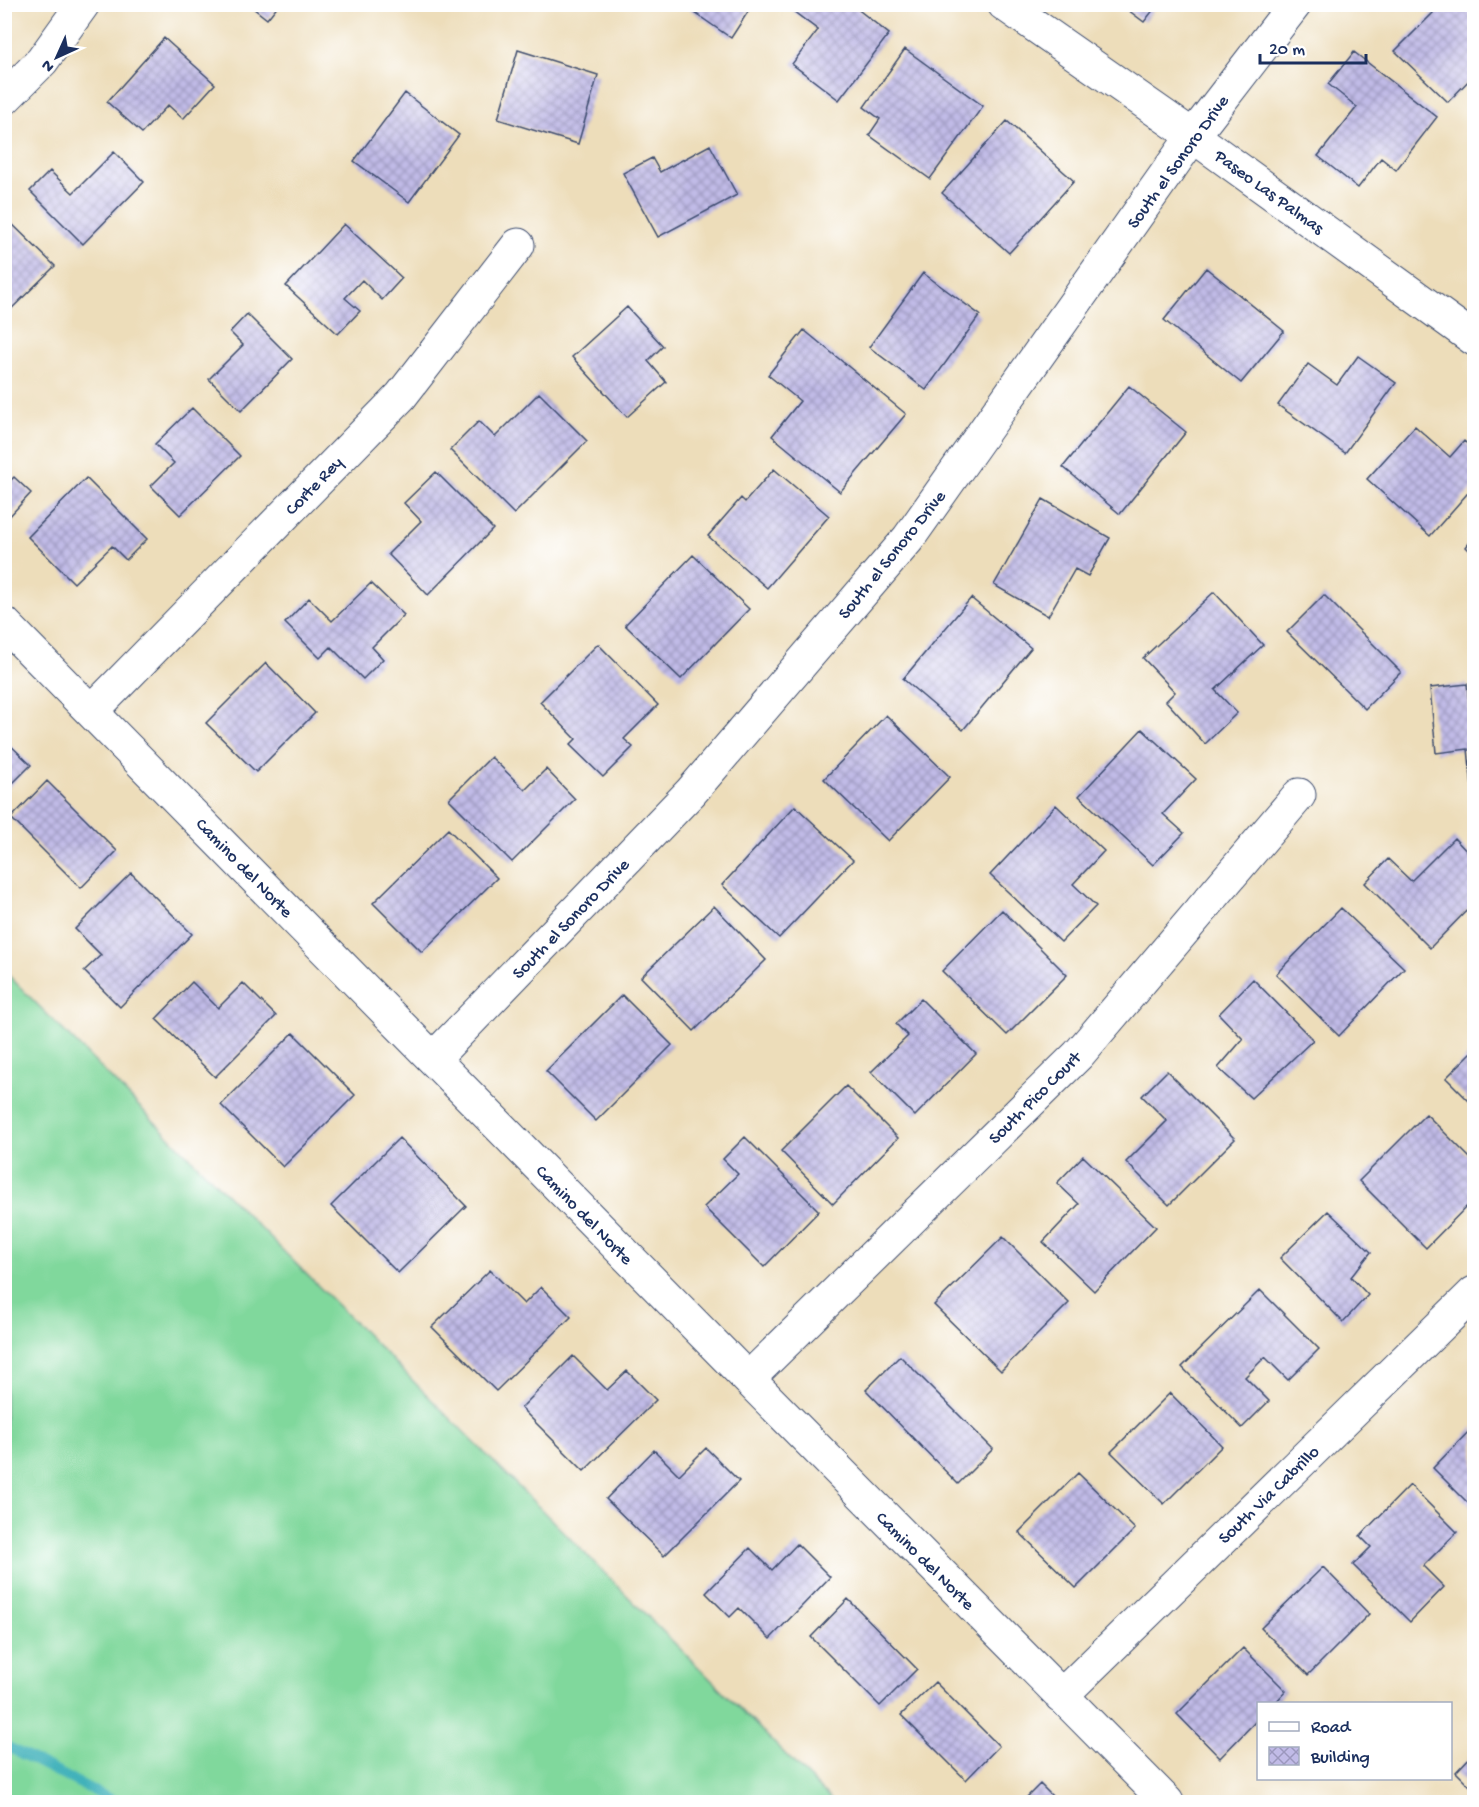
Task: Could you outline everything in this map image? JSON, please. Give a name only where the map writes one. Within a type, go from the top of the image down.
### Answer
[{"type":"street","points":[[4,99],[42,61],[83,4]]},
{"type":"street","name":"Paseo Las Palmas","points":[[1004,4],[1193,136],[1474,339]]},
{"type":"street","name":"South el Sonoro Drive","points":[[433,1059],[692,792],[908,539],[1193,136],[1295,4]]},
{"type":"street","name":"Corte Rey","points":[[92,711],[401,396],[518,245]]},
{"type":"street","name":"Camino del Norte","points":[[4,623],[1167,1803]]},
{"type":"street","name":"South Pico Court","points":[[748,1379],[1078,1055],[1299,795]]},
{"type":"street","name":"South Via Cabrillo","points":[[1061,1696],[1474,1293]]},
{"type":"green space","points":[[5,972],[833,1802],[5,1802]]},
{"type":"building","points":[[248,4],[279,4],[267,19]]},
{"type":"building","points":[[682,4],[753,4],[731,38]]},
{"type":"building","points":[[798,4],[851,4],[889,34],[839,100],[792,64],[818,30],[793,11]]},
{"type":"building","points":[[1120,4],[1158,4],[1144,22]]},
{"type":"building","points":[[1424,4],[1474,4],[1474,75],[1448,102],[1395,51],[1433,13]]},
{"type":"building","points":[[164,38],[215,84],[183,119],[168,105],[142,133],[107,102]]},
{"type":"building","points":[[905,49],[983,106],[930,179],[869,135],[880,119],[864,107]]},
{"type":"building","points":[[518,50],[598,75],[578,144],[498,119]]},
{"type":"building","points":[[1354,52],[1437,117],[1396,170],[1381,158],[1358,188],[1318,156],[1357,107],[1328,84]]},
{"type":"building","points":[[405,93],[459,135],[409,202],[354,161]]},
{"type":"building","points":[[1007,121],[1074,181],[1009,253],[942,193]]},
{"type":"building","points":[[710,145],[737,195],[658,237],[623,173],[652,158],[660,172]]},
{"type":"building","points":[[114,152],[144,182],[83,244],[30,191],[50,171],[73,193]]},
{"type":"building","points":[[6,218],[55,266],[4,316],[4,219]]},
{"type":"building","points":[[344,224],[402,278],[382,300],[362,280],[345,298],[360,311],[338,334],[286,286]]},
{"type":"building","points":[[1206,268],[1284,331],[1241,383],[1164,320]]},
{"type":"building","points":[[923,273],[980,315],[926,390],[869,347]]},
{"type":"building","points":[[627,307],[663,346],[648,361],[666,382],[627,417],[572,357]]},
{"type":"building","points":[[247,314],[292,359],[241,411],[209,379],[243,345],[230,332]]},
{"type":"building","points":[[804,330],[906,414],[840,492],[772,436],[800,401],[768,375]]},
{"type":"building","points":[[1358,356],[1396,383],[1345,453],[1278,405],[1308,364],[1337,385]]},
{"type":"building","points":[[1129,386],[1186,432],[1120,514],[1063,467]]},
{"type":"building","points":[[539,393],[587,441],[514,514],[450,450],[479,421],[495,437]]},
{"type":"building","points":[[192,408],[240,456],[180,515],[151,486],[174,463],[155,444]]},
{"type":"building","points":[[1415,426],[1450,457],[1464,441],[1474,450],[1474,486],[1430,536],[1367,479]]},
{"type":"building","points":[[774,469],[829,516],[767,588],[708,536],[741,498],[745,502]]},
{"type":"building","points":[[436,472],[493,529],[428,595],[388,554],[421,521],[404,503]]},
{"type":"building","points":[[14,477],[31,493],[7,519],[4,517],[4,487]]},
{"type":"building","points":[[86,478],[147,539],[126,560],[112,546],[74,583],[28,537]]},
{"type":"building","points":[[1043,499],[1110,538],[1088,576],[1075,569],[1048,616],[994,585]]},
{"type":"building","points":[[1474,537],[1474,555],[1466,547]]},
{"type":"building","points":[[693,555],[749,609],[681,679],[625,625]]},
{"type":"building","points":[[371,583],[404,615],[372,647],[383,659],[363,679],[331,647],[320,658],[285,623],[309,598],[332,621]]},
{"type":"building","points":[[1214,592],[1263,645],[1215,690],[1237,713],[1205,744],[1166,701],[1175,692],[1143,658]]},
{"type":"building","points":[[1324,595],[1401,672],[1365,709],[1287,632]]},
{"type":"building","points":[[971,598],[1031,648],[963,730],[903,679]]},
{"type":"building","points":[[598,644],[658,705],[624,739],[633,747],[603,777],[570,745],[576,739],[540,702]]},
{"type":"building","points":[[266,663],[315,713],[256,772],[206,723]]},
{"type":"building","points":[[1467,684],[1470,712],[1474,712],[1474,798],[1468,749],[1436,753],[1430,688]]},
{"type":"building","points":[[886,715],[950,777],[888,841],[824,779]]},
{"type":"building","points":[[1142,729],[1196,779],[1163,814],[1184,833],[1153,865],[1079,796]]},
{"type":"building","points":[[4,739],[31,765],[4,792]]},
{"type":"building","points":[[491,757],[525,790],[546,769],[575,799],[512,862],[449,799]]},
{"type":"building","points":[[47,781],[117,851],[81,888],[11,818]]},
{"type":"building","points":[[1056,805],[1104,851],[1073,884],[1096,906],[1061,942],[990,875]]},
{"type":"building","points":[[795,806],[853,860],[779,938],[722,885]]},
{"type":"building","points":[[448,829],[497,878],[422,952],[373,903]]},
{"type":"building","points":[[1454,838],[1474,859],[1474,903],[1430,948],[1365,883],[1388,859],[1411,881]]},
{"type":"building","points":[[131,873],[192,934],[120,1007],[84,971],[101,955],[75,929]]},
{"type":"building","points":[[714,906],[766,960],[694,1031],[641,977]]},
{"type":"building","points":[[1341,908],[1404,968],[1339,1036],[1276,974]]},
{"type":"building","points":[[1002,910],[1067,975],[1007,1035],[942,971]]},
{"type":"building","points":[[1253,979],[1313,1040],[1251,1098],[1218,1068],[1243,1039],[1219,1014]]},
{"type":"building","points":[[192,982],[218,1008],[243,983],[276,1016],[215,1077],[156,1019]]},
{"type":"building","points":[[622,995],[672,1045],[596,1121],[546,1071]]},
{"type":"building","points":[[921,999],[976,1054],[915,1116],[871,1072],[908,1036],[896,1024]]},
{"type":"building","points":[[293,1033],[355,1095],[283,1167],[221,1105]]},
{"type":"building","points":[[1474,1050],[1474,1106],[1446,1078]]},
{"type":"building","points":[[1167,1071],[1235,1139],[1169,1205],[1126,1162],[1167,1121],[1142,1096]]},
{"type":"building","points":[[846,1086],[898,1138],[833,1204],[781,1151]]},
{"type":"building","points":[[1426,1114],[1474,1162],[1474,1199],[1426,1248],[1359,1181]]},
{"type":"building","points":[[745,1137],[819,1211],[764,1267],[704,1207],[738,1174],[723,1159]]},
{"type":"building","points":[[399,1138],[466,1206],[398,1273],[331,1206]]},
{"type":"building","points":[[1083,1156],[1156,1227],[1094,1291],[1043,1242],[1079,1204],[1057,1183]]},
{"type":"building","points":[[1328,1211],[1371,1252],[1351,1277],[1368,1295],[1343,1322],[1280,1258]]},
{"type":"building","points":[[1003,1237],[1069,1303],[1001,1371],[934,1305]]},
{"type":"building","points":[[490,1270],[524,1304],[541,1287],[571,1317],[496,1391],[432,1327]]},
{"type":"building","points":[[1260,1290],[1319,1349],[1288,1380],[1265,1357],[1245,1377],[1269,1401],[1242,1428],[1182,1367]]},
{"type":"building","points":[[573,1356],[607,1390],[627,1371],[656,1400],[584,1471],[521,1408]]},
{"type":"building","points":[[900,1356],[993,1449],[958,1484],[866,1390]]},
{"type":"building","points":[[1170,1393],[1222,1446],[1164,1504],[1111,1452]]},
{"type":"building","points":[[1474,1426],[1474,1509],[1433,1468]]},
{"type":"building","points":[[706,1448],[739,1481],[664,1556],[606,1499],[654,1450],[679,1475]]},
{"type":"building","points":[[1078,1473],[1135,1529],[1076,1588],[1019,1532]]},
{"type":"building","points":[[1410,1485],[1457,1532],[1423,1566],[1444,1587],[1410,1622],[1353,1565],[1371,1547],[1360,1536]]},
{"type":"building","points":[[797,1544],[830,1577],[770,1639],[739,1608],[730,1617],[706,1593],[750,1548],[772,1570]]},
{"type":"building","points":[[1323,1567],[1369,1614],[1308,1675],[1261,1628]]},
{"type":"building","points":[[848,1599],[917,1669],[880,1706],[811,1637]]},
{"type":"building","points":[[1243,1648],[1286,1691],[1276,1702],[1257,1702],[1257,1720],[1220,1758],[1177,1714]]},
{"type":"building","points":[[935,1682],[999,1746],[966,1780],[901,1715]]},
{"type":"building","points":[[1474,1753],[1474,1790],[1456,1772]]},
{"type":"building","points":[[1040,1784],[1058,1802],[1022,1802]]},
{"type":"waterway","points":[[4,1745],[116,1802]]}]
